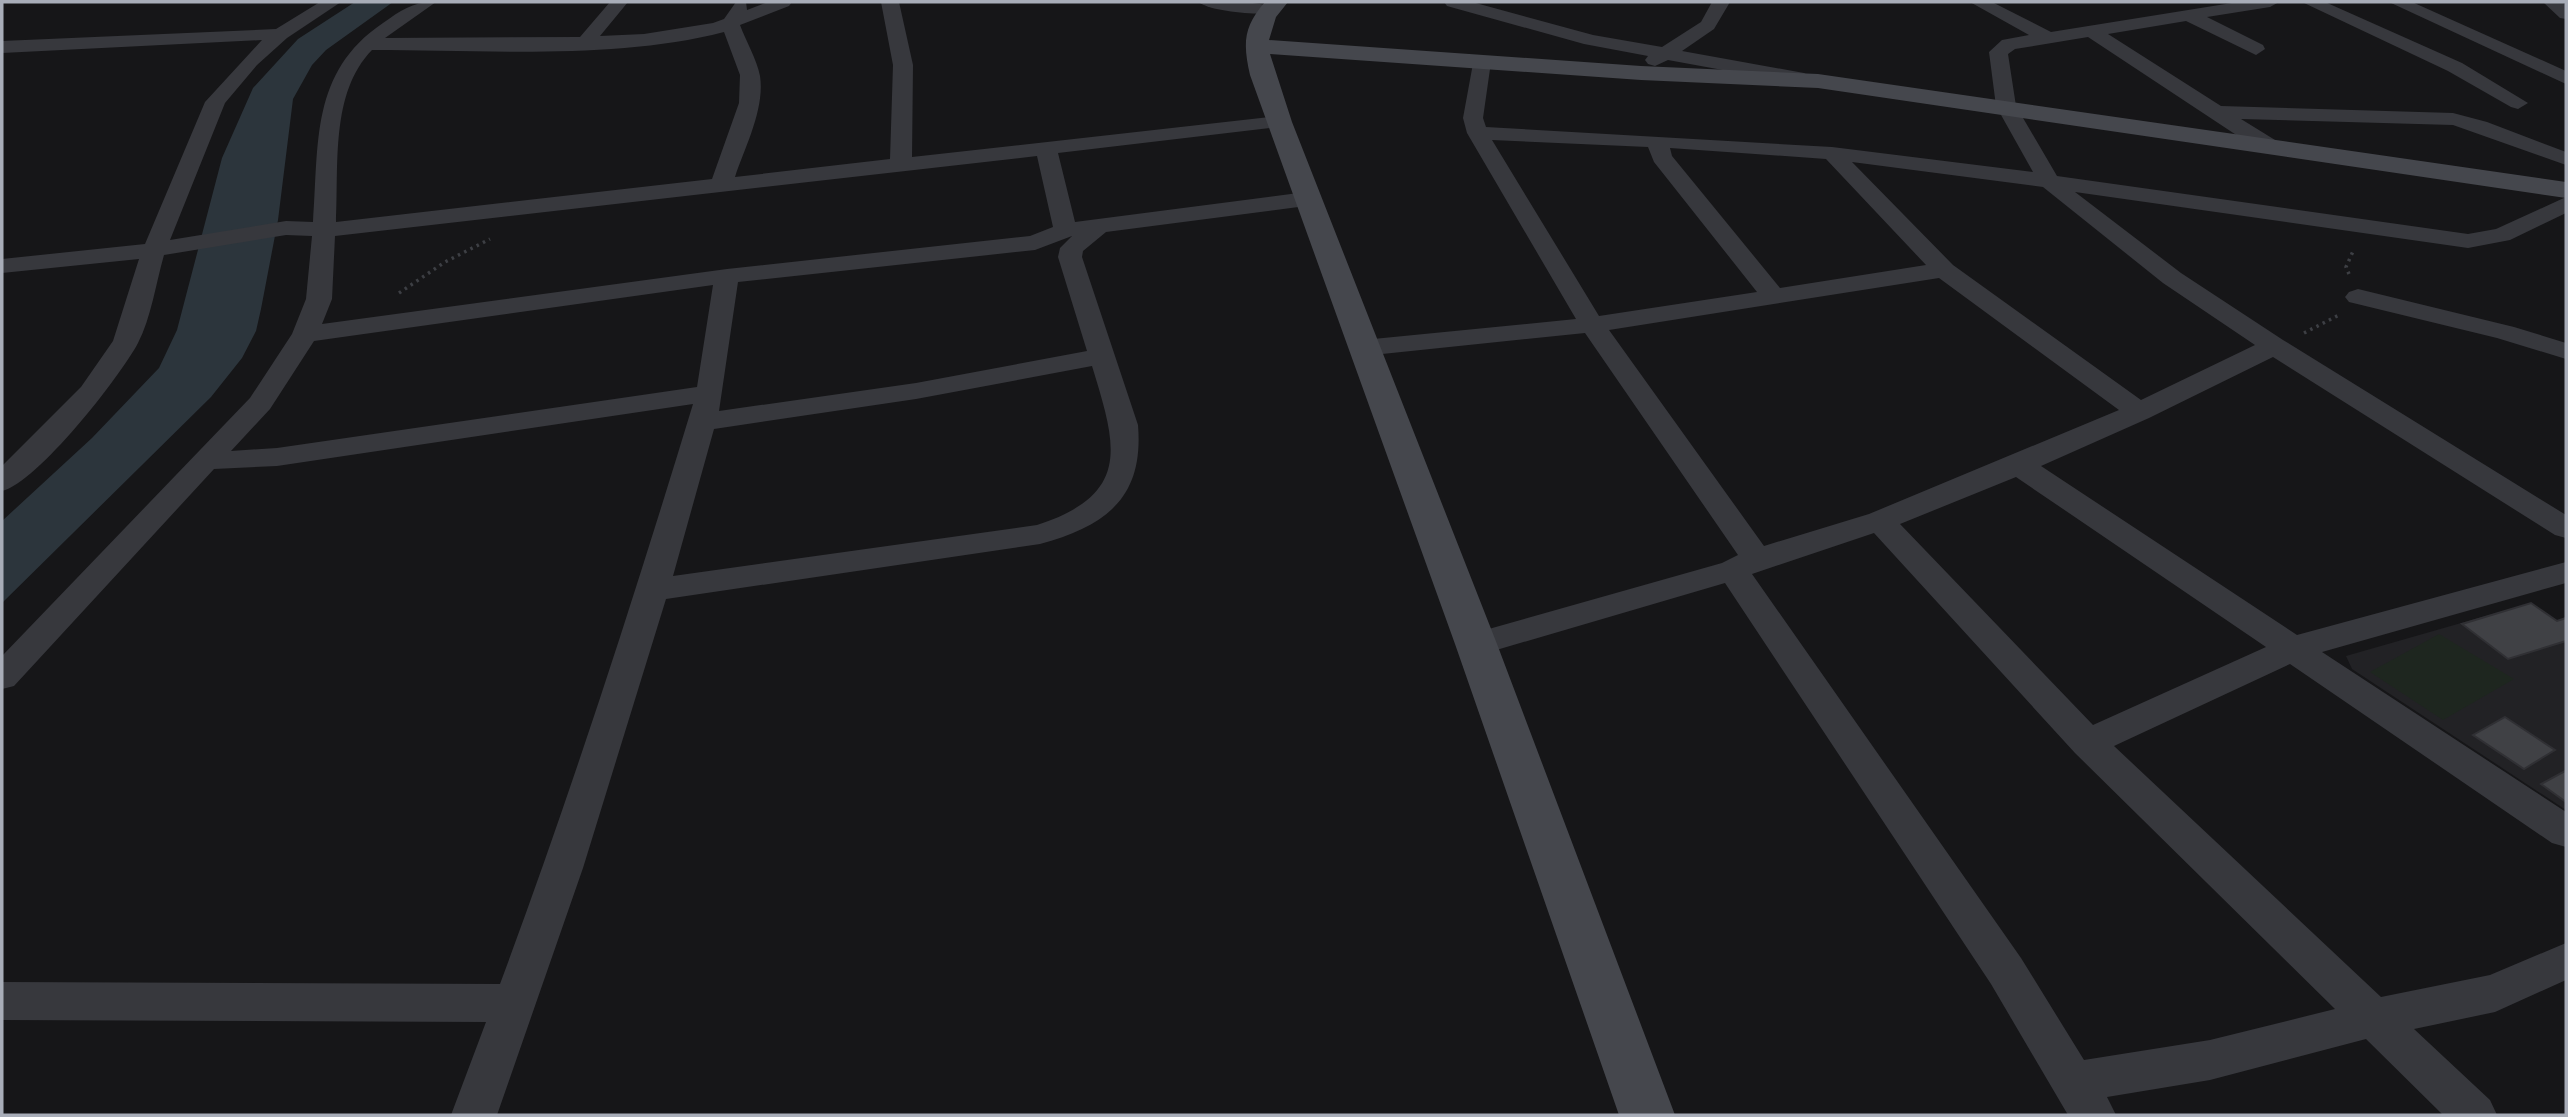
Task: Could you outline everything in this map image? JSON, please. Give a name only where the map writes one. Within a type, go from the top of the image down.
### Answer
[{"type":"main road","points":[[1273,6],[1259,26],[1255,46],[1279,122],[1476,644],[1647,1115]]},
{"type":"main road","points":[[1255,46],[1642,73],[1818,81],[2006,106],[2566,190]]},
{"type":"street","points":[[2,482],[35,452],[91,393],[126,341],[154,250],[215,102],[250,61],[280,34],[332,2]]},
{"type":"street","points":[[2,677],[260,403],[305,334],[319,299],[333,103],[351,60],[368,44],[427,2]]},
{"type":"street","points":[[585,43],[619,2]]},
{"type":"street","points":[[730,24],[745,2]]},
{"type":"street","points":[[368,44],[585,43],[654,39],[730,24],[783,2]]},
{"type":"street","points":[[890,2],[902,65],[901,164]]},
{"type":"street","points":[[1208,2],[1273,6]]},
{"type":"street","points":[[1453,2],[1591,40],[1818,81]]},
{"type":"street","points":[[1642,73],[1662,52],[1708,24],[1721,2]]},
{"type":"street","points":[[1979,2],[2048,37]]},
{"type":"street","points":[[2270,2],[2228,5],[2188,15],[2009,44],[1998,52],[2006,106],[2048,180],[2172,278],[2274,346],[2566,528]]},
{"type":"street","points":[[2311,2],[2455,67],[2518,103]]},
{"type":"street","points":[[2398,2],[2566,78]]},
{"type":"street","points":[[2552,2],[2566,13]]},
{"type":"street","points":[[2188,15],[2256,49]]},
{"type":"street","points":[[721,186],[749,103],[750,88],[750,75],[730,24]]},
{"type":"street","points":[[2090,30],[2267,145]]},
{"type":"street","points":[[2,47],[280,34]]},
{"type":"street","points":[[1480,62],[1473,118],[1477,133],[1592,325],[2006,971],[2084,1099],[2210,1060],[2374,1018],[2495,993],[2560,972]]},
{"type":"street","points":[[2214,112],[2453,119],[2480,126],[2566,159]]},
{"type":"street","points":[[2,265],[154,250],[286,228],[326,230],[1279,122]]},
{"type":"street","points":[[1477,133],[1657,141],[1832,153],[2048,180],[2468,242],[2502,235],[2566,204]]},
{"type":"street","points":[[1657,141],[1662,157],[1775,298]]},
{"type":"street","points":[[1046,148],[1065,230]]},
{"type":"street","points":[[1832,153],[1944,270],[2139,412]]},
{"type":"street","points":[[305,334],[727,276],[1035,243],[1065,230],[1306,199]]},
{"type":"street","points":[[653,590],[1040,534],[1084,518],[1108,501],[1122,476],[1128,448],[1124,425],[1070,257],[1072,248],[1099,226]]},
{"type":"street","points":[[1363,348],[1592,325],[1944,270]]},
{"type":"street","points":[[474,1115],[516,1003],[653,590],[706,408],[727,276]]},
{"type":"street","points":[[2358,297],[2505,332],[2566,351]]},
{"type":"street","points":[[1476,644],[1880,521],[2139,412],[2274,346]]},
{"type":"street","points":[[208,461],[277,457],[706,408],[916,391],[1100,356]]},
{"type":"street","points":[[2019,464],[2566,832]]},
{"type":"street","points":[[1880,521],[2088,743],[2474,1115]]},
{"type":"street","points":[[2088,743],[2294,648],[2566,572]]},
{"type":"street","points":[[2,1001],[516,1003]]},
{"type":"path","points":[[366,327],[393,298],[419,279],[494,237]]},
{"type":"shaded area","points":[[355,2],[393,2],[326,50],[312,65],[293,99],[278,220],[261,309],[256,331],[242,358],[211,397],[2,603],[2,521],[92,438],[159,368],[177,330],[222,158],[253,88],[298,39]]},
{"type":"shaded area","points":[[2531,603],[2557,621],[2566,618],[2566,810],[2352,669],[2346,656]]},
{"type":"shaded area","points":[[2439,634],[2514,679],[2443,720],[2370,672]]},
{"type":"building","points":[[2531,603],[2557,621],[2566,618],[2566,641],[2508,659],[2462,624]]},
{"type":"building","points":[[2505,717],[2555,750],[2524,769],[2473,735]]},
{"type":"building","points":[[2566,772],[2566,802],[2541,784]]}]
